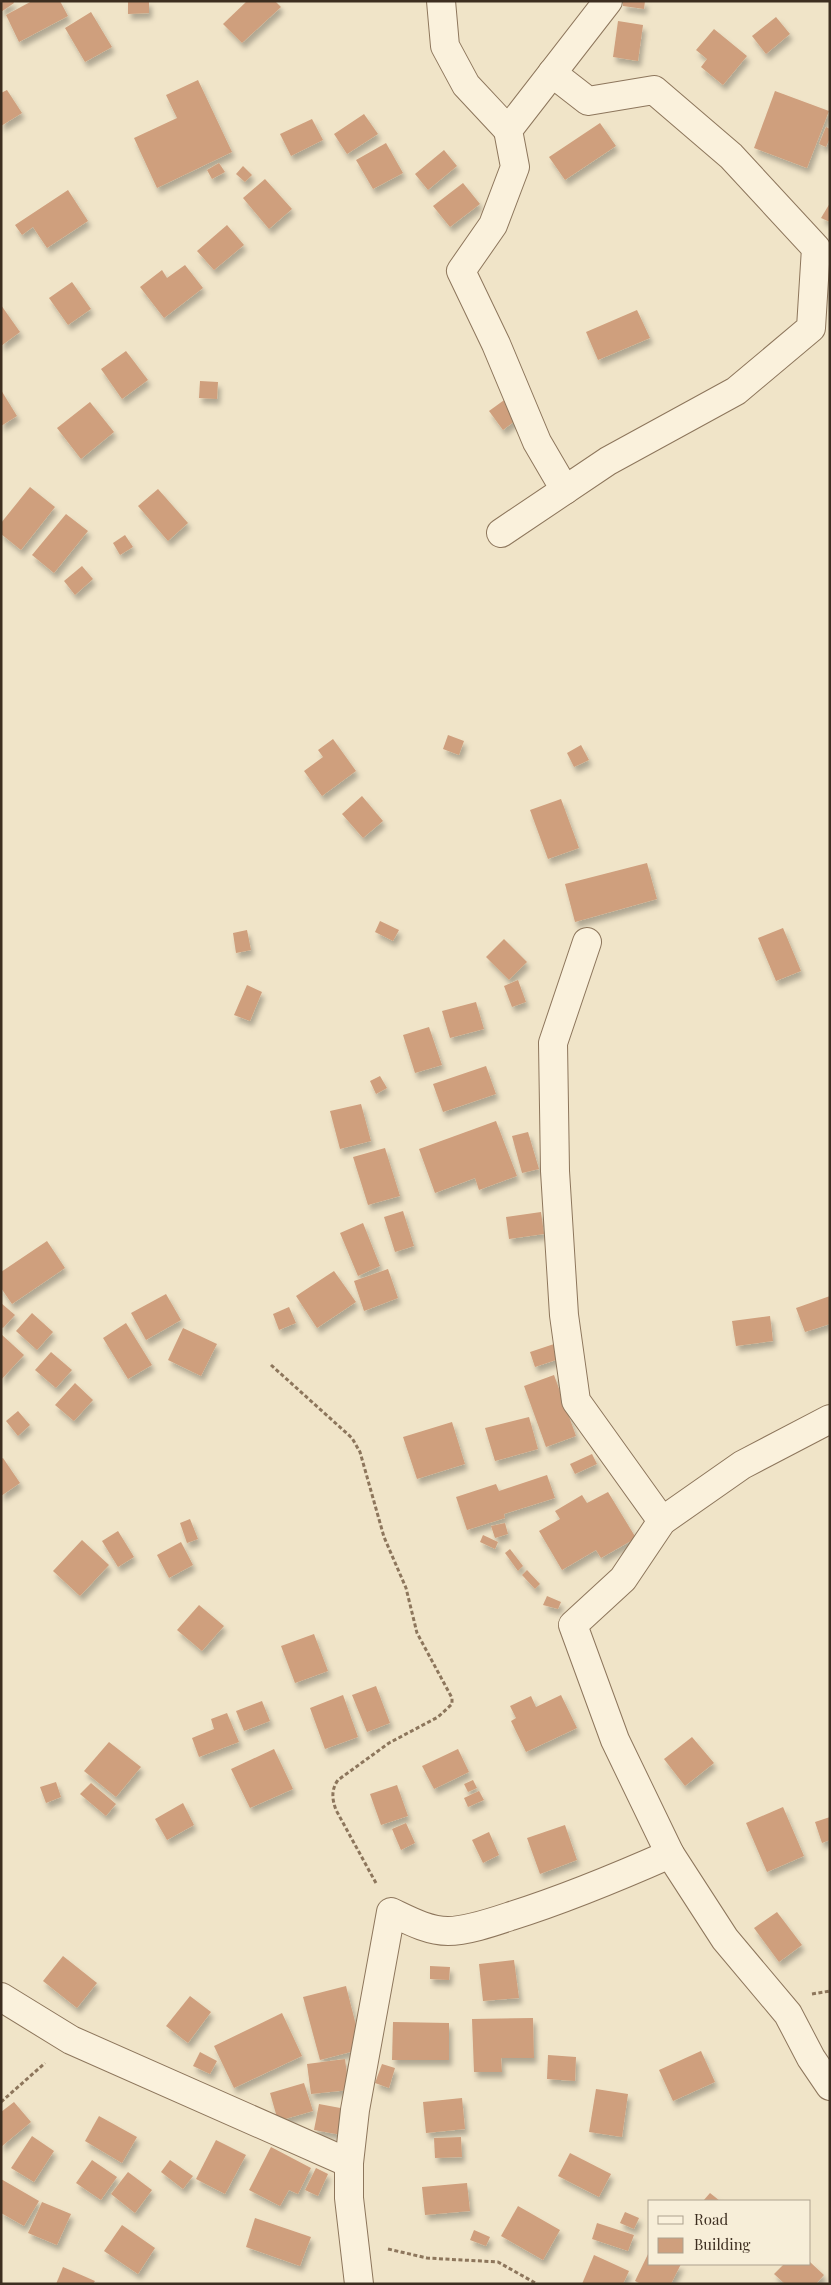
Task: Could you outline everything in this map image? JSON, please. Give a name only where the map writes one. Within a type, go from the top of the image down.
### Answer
[{"type":"street","points":[[441,1],[445,46],[466,85],[508,130],[515,167],[493,225],[462,271],[496,344],[537,442],[565,490]]},
{"type":"street","points":[[508,130],[608,1]]},
{"type":"street","points":[[501,533],[608,461],[736,391],[811,328],[816,248],[731,156],[654,90],[588,101],[552,73]]},
{"type":"street","points":[[587,942],[554,1043],[555,1171],[564,1315],[576,1401],[662,1521]]},
{"type":"street","points":[[830,1419],[742,1465],[662,1521],[623,1579],[573,1625],[615,1740],[670,1854],[725,1939],[788,2014],[811,2058],[830,2086]]},
{"type":"street","points":[[360,2284],[348,2198],[349,2163],[355,2110],[390,1912],[421,1926],[448,1931],[488,1923],[543,1906],[611,1880],[670,1854]]},
{"type":"street","points":[[1,1997],[70,2040],[349,2163]]},
{"type":"path","points":[[271,1366],[352,1438],[360,1452],[384,1538],[406,1588],[417,1633],[452,1698],[452,1704],[438,1717],[389,1743],[345,1774],[338,1780],[332,1792],[336,1810],[390,1912]]},
{"type":"path","points":[[1,2102],[70,2040]]},
{"type":"path","points":[[354,2241],[428,2258],[498,2262],[537,2284]]},
{"type":"building","points":[[1,1],[13,1],[14,3],[1,12]]},
{"type":"building","points":[[32,1],[60,1],[68,16],[19,42],[6,15]]},
{"type":"building","points":[[128,1],[149,1],[149,13],[128,14]]},
{"type":"building","points":[[247,1],[275,1],[281,7],[242,43],[223,24]]},
{"type":"building","points":[[623,1],[645,1],[644,9],[623,6]]},
{"type":"building","points":[[91,12],[112,47],[85,62],[65,28]]},
{"type":"building","points":[[776,17],[790,34],[766,54],[752,36]]},
{"type":"building","points":[[618,21],[643,25],[638,61],[613,57]]},
{"type":"building","points":[[714,29],[747,56],[723,85],[701,67],[707,59],[696,50]]},
{"type":"building","points":[[198,80],[232,152],[157,188],[134,138],[177,118],[166,95]]},
{"type":"building","points":[[7,90],[22,113],[1,126],[1,93]]},
{"type":"building","points":[[775,91],[829,111],[807,168],[754,148]]},
{"type":"building","points":[[364,114],[378,134],[347,154],[334,134]]},
{"type":"building","points":[[312,119],[323,140],[291,156],[280,134]]},
{"type":"building","points":[[600,123],[616,146],[565,180],[549,157]]},
{"type":"building","points":[[826,127],[830,129],[830,138],[826,147],[819,144]]},
{"type":"building","points":[[386,143],[403,173],[373,189],[356,160]]},
{"type":"building","points":[[444,150],[457,166],[428,190],[415,174]]},
{"type":"building","points":[[219,163],[225,172],[212,179],[207,170]]},
{"type":"building","points":[[243,166],[252,175],[245,182],[236,174]]},
{"type":"building","points":[[265,179],[292,209],[269,229],[243,198]]},
{"type":"building","points":[[463,183],[480,204],[450,227],[433,206]]},
{"type":"building","points":[[68,190],[88,221],[47,248],[33,227],[22,235],[15,225]]},
{"type":"building","points":[[830,203],[830,222],[821,218]]},
{"type":"building","points":[[227,225],[244,245],[214,270],[197,251]]},
{"type":"building","points":[[185,265],[203,288],[164,318],[140,287],[162,270],[167,278]]},
{"type":"building","points":[[72,282],[91,309],[68,325],[49,298]]},
{"type":"building","points":[[1,305],[20,332],[1,346]]},
{"type":"building","points":[[637,310],[650,338],[598,360],[586,332]]},
{"type":"building","points":[[126,351],[148,380],[122,399],[101,369]]},
{"type":"building","points":[[200,381],[218,382],[217,399],[199,398]]},
{"type":"building","points":[[1,390],[17,416],[1,426]]},
{"type":"building","points":[[507,398],[520,417],[503,430],[489,411]]},
{"type":"building","points":[[90,402],[114,432],[81,459],[57,428]]},
{"type":"building","points":[[30,487],[55,507],[21,550],[1,534],[1,523]]},
{"type":"building","points":[[158,489],[188,523],[168,541],[138,506]]},
{"type":"building","points":[[66,514],[88,531],[54,573],[32,555]]},
{"type":"building","points":[[125,535],[133,547],[120,555],[113,543]]},
{"type":"building","points":[[82,566],[93,579],[75,595],[64,581]]},
{"type":"building","points":[[448,735],[464,741],[459,755],[443,749]]},
{"type":"building","points":[[333,739],[356,771],[322,796],[304,771],[323,757],[318,750]]},
{"type":"building","points":[[581,745],[589,760],[574,767],[567,753]]},
{"type":"building","points":[[362,796],[383,821],[363,838],[342,814]]},
{"type":"building","points":[[561,799],[579,848],[548,859],[530,810]]},
{"type":"building","points":[[647,863],[657,899],[575,922],[565,884]]},
{"type":"building","points":[[380,921],[399,930],[393,941],[375,932]]},
{"type":"building","points":[[783,928],[801,971],[776,981],[758,938]]},
{"type":"building","points":[[247,930],[251,950],[236,953],[233,933]]},
{"type":"building","points":[[504,939],[527,962],[509,980],[486,957]]},
{"type":"building","points":[[518,980],[526,1002],[512,1007],[504,986]]},
{"type":"building","points":[[247,985],[262,992],[250,1021],[234,1015]]},
{"type":"building","points":[[476,1002],[484,1029],[450,1038],[442,1011]]},
{"type":"building","points":[[429,1027],[442,1065],[415,1073],[403,1035]]},
{"type":"building","points":[[486,1066],[496,1094],[443,1112],[433,1084]]},
{"type":"building","points":[[380,1076],[387,1088],[376,1094],[370,1081]]},
{"type":"building","points":[[361,1104],[371,1141],[340,1149],[330,1111]]},
{"type":"building","points":[[496,1121],[517,1176],[479,1190],[475,1178],[435,1193],[419,1149]]},
{"type":"building","points":[[528,1132],[539,1169],[522,1173],[512,1136]]},
{"type":"building","points":[[385,1148],[400,1196],[368,1205],[353,1157]]},
{"type":"building","points":[[403,1211],[414,1246],[395,1252],[384,1217]]},
{"type":"building","points":[[541,1212],[544,1234],[509,1239],[506,1217]]},
{"type":"building","points":[[363,1223],[380,1266],[358,1276],[340,1233]]},
{"type":"building","points":[[47,1241],[65,1268],[12,1304],[1,1288],[1,1272]]},
{"type":"building","points":[[388,1269],[398,1298],[364,1311],[354,1281]]},
{"type":"building","points":[[334,1271],[356,1302],[317,1328],[296,1296]]},
{"type":"building","points":[[166,1294],[181,1320],[146,1340],[131,1313]]},
{"type":"building","points":[[830,1296],[830,1324],[805,1332],[796,1308]]},
{"type":"building","points":[[1,1303],[15,1315],[3,1328],[1,1327]]},
{"type":"building","points":[[289,1307],[296,1323],[279,1330],[273,1314]]},
{"type":"building","points":[[32,1313],[53,1332],[37,1350],[16,1331]]},
{"type":"building","points":[[770,1316],[773,1341],[736,1346],[732,1321]]},
{"type":"building","points":[[126,1323],[152,1365],[128,1379],[103,1338]]},
{"type":"building","points":[[183,1328],[217,1344],[201,1376],[168,1360]]},
{"type":"building","points":[[1,1334],[24,1355],[1,1380]]},
{"type":"building","points":[[554,1344],[559,1359],[535,1367],[530,1352]]},
{"type":"building","points":[[51,1352],[72,1370],[56,1388],[35,1370]]},
{"type":"building","points":[[554,1375],[576,1436],[546,1447],[524,1386]]},
{"type":"building","points":[[75,1383],[93,1400],[74,1421],[55,1405]]},
{"type":"building","points":[[18,1411],[30,1425],[18,1436],[6,1421]]},
{"type":"building","points":[[529,1417],[538,1449],[495,1461],[485,1428]]},
{"type":"building","points":[[452,1422],[465,1464],[417,1479],[403,1437]]},
{"type":"building","points":[[592,1454],[597,1464],[575,1474],[570,1464]]},
{"type":"building","points":[[3,1458],[20,1483],[1,1496],[1,1459]]},
{"type":"building","points":[[547,1475],[555,1498],[504,1514],[505,1518],[467,1530],[456,1497],[496,1484],[499,1491]]},
{"type":"building","points":[[608,1492],[636,1538],[601,1558],[596,1550],[562,1570],[539,1531],[560,1519],[555,1511],[582,1495],[587,1503]]},
{"type":"building","points":[[190,1519],[198,1539],[187,1543],[180,1523]]},
{"type":"building","points":[[505,1523],[508,1534],[495,1538],[491,1526]]},
{"type":"building","points":[[118,1531],[134,1557],[118,1567],[102,1541]]},
{"type":"building","points":[[483,1535],[498,1542],[495,1549],[480,1542]]},
{"type":"building","points":[[82,1540],[109,1565],[80,1596],[53,1571]]},
{"type":"building","points":[[181,1542],[193,1565],[169,1578],[157,1555]]},
{"type":"building","points":[[510,1549],[523,1566],[518,1571],[505,1553]]},
{"type":"building","points":[[527,1570],[540,1584],[535,1589],[522,1575]]},
{"type":"building","points":[[547,1596],[561,1602],[558,1609],[543,1605]]},
{"type":"building","points":[[199,1605],[224,1626],[202,1651],[177,1630]]},
{"type":"building","points":[[314,1634],[328,1671],[295,1683],[281,1646]]},
{"type":"building","points":[[376,1686],[390,1723],[367,1732],[352,1695]]},
{"type":"building","points":[[343,1695],[358,1737],[325,1749],[310,1708]]},
{"type":"building","points":[[561,1695],[577,1728],[526,1752],[511,1721],[516,1718],[510,1706],[531,1696],[536,1707]]},
{"type":"building","points":[[262,1701],[270,1721],[244,1731],[236,1711]]},
{"type":"building","points":[[227,1713],[239,1742],[199,1757],[192,1738],[214,1729],[211,1719]]},
{"type":"building","points":[[692,1737],[714,1763],[685,1786],[664,1759]]},
{"type":"building","points":[[109,1742],[141,1767],[116,1797],[84,1771]]},
{"type":"building","points":[[274,1749],[293,1789],[250,1808],[231,1769]]},
{"type":"building","points":[[458,1749],[469,1772],[434,1789],[422,1766]]},
{"type":"building","points":[[473,1780],[477,1788],[468,1792],[464,1784]]},
{"type":"building","points":[[56,1782],[61,1797],[46,1803],[40,1787]]},
{"type":"building","points":[[91,1783],[116,1804],[106,1816],[80,1794]]},
{"type":"building","points":[[397,1785],[408,1816],[381,1825],[370,1794]]},
{"type":"building","points":[[479,1791],[484,1800],[468,1807],[464,1798]]},
{"type":"building","points":[[183,1803],[194,1825],[167,1840],[155,1819]]},
{"type":"building","points":[[783,1807],[804,1856],[767,1872],[746,1823]]},
{"type":"building","points":[[830,1817],[830,1840],[822,1843],[815,1822]]},
{"type":"building","points":[[406,1823],[415,1843],[401,1850],[392,1829]]},
{"type":"building","points":[[565,1825],[577,1860],[540,1874],[527,1838]]},
{"type":"building","points":[[489,1832],[499,1855],[483,1863],[472,1840]]},
{"type":"building","points":[[777,1912],[802,1945],[779,1962],[754,1928]]},
{"type":"building","points":[[63,1956],[97,1983],[77,2008],[43,1981]]},
{"type":"building","points":[[514,1960],[519,1998],[483,2001],[479,1964]]},
{"type":"building","points":[[430,1966],[450,1967],[449,1980],[430,1979]]},
{"type":"building","points":[[346,1986],[362,2049],[320,2060],[303,1997]]},
{"type":"building","points":[[190,1996],[211,2012],[188,2043],[166,2026]]},
{"type":"building","points":[[282,2013],[302,2056],[234,2088],[214,2046]]},
{"type":"building","points":[[533,2018],[534,2058],[501,2058],[502,2072],[474,2072],[472,2019]]},
{"type":"building","points":[[393,2022],[449,2023],[449,2060],[392,2060]]},
{"type":"building","points":[[701,2051],[715,2082],[673,2101],[659,2070]]},
{"type":"building","points":[[200,2052],[217,2061],[210,2074],[193,2066]]},
{"type":"building","points":[[548,2055],[576,2057],[575,2081],[547,2079]]},
{"type":"building","points":[[345,2059],[349,2090],[311,2094],[307,2064]]},
{"type":"building","points":[[382,2064],[395,2068],[389,2088],[375,2083]]},
{"type":"building","points":[[304,2083],[313,2111],[278,2121],[270,2093]]},
{"type":"building","points":[[596,2089],[628,2094],[622,2137],[589,2132]]},
{"type":"building","points":[[462,2098],[465,2129],[426,2133],[423,2102]]},
{"type":"building","points":[[14,2102],[31,2122],[1,2147],[1,2112]]},
{"type":"building","points":[[319,2104],[351,2110],[347,2136],[314,2130]]},
{"type":"building","points":[[99,2116],[137,2137],[122,2163],[85,2141]]},
{"type":"building","points":[[32,2136],[54,2151],[34,2182],[11,2168]]},
{"type":"building","points":[[461,2137],[462,2157],[435,2158],[434,2138]]},
{"type":"building","points":[[216,2140],[246,2155],[225,2194],[196,2179]]},
{"type":"building","points":[[271,2147],[311,2168],[298,2194],[289,2190],[280,2206],[249,2190]]},
{"type":"building","points":[[570,2153],[611,2174],[599,2197],[558,2176]]},
{"type":"building","points":[[92,2160],[117,2177],[101,2200],[76,2183]]},
{"type":"building","points":[[170,2160],[193,2176],[183,2189],[161,2172]]},
{"type":"building","points":[[316,2168],[328,2174],[318,2196],[305,2190]]},
{"type":"building","points":[[128,2172],[152,2190],[135,2213],[111,2194]]},
{"type":"building","points":[[1,2179],[39,2201],[24,2226],[1,2213]]},
{"type":"building","points":[[467,2183],[470,2211],[425,2215],[422,2187]]},
{"type":"building","points":[[710,2193],[719,2200],[704,2200]]},
{"type":"building","points":[[42,2202],[71,2214],[57,2245],[28,2233]]},
{"type":"building","points":[[518,2206],[560,2230],[543,2260],[501,2236]]},
{"type":"building","points":[[625,2212],[639,2218],[634,2229],[620,2223]]},
{"type":"building","points":[[255,2218],[311,2237],[300,2266],[246,2247]]},
{"type":"building","points":[[597,2223],[634,2235],[628,2251],[592,2239]]},
{"type":"building","points":[[122,2225],[155,2248],[138,2274],[104,2251]]},
{"type":"building","points":[[474,2230],[490,2237],[486,2246],[470,2240]]},
{"type":"building","points":[[648,2254],[648,2265],[680,2265],[671,2284],[641,2284],[635,2281]]},
{"type":"building","points":[[594,2255],[629,2271],[623,2284],[582,2284]]},
{"type":"building","points":[[811,2263],[824,2275],[816,2284],[785,2284],[774,2274],[783,2265],[811,2265]]},
{"type":"building","points":[[63,2267],[95,2281],[93,2284],[56,2284]]}]
